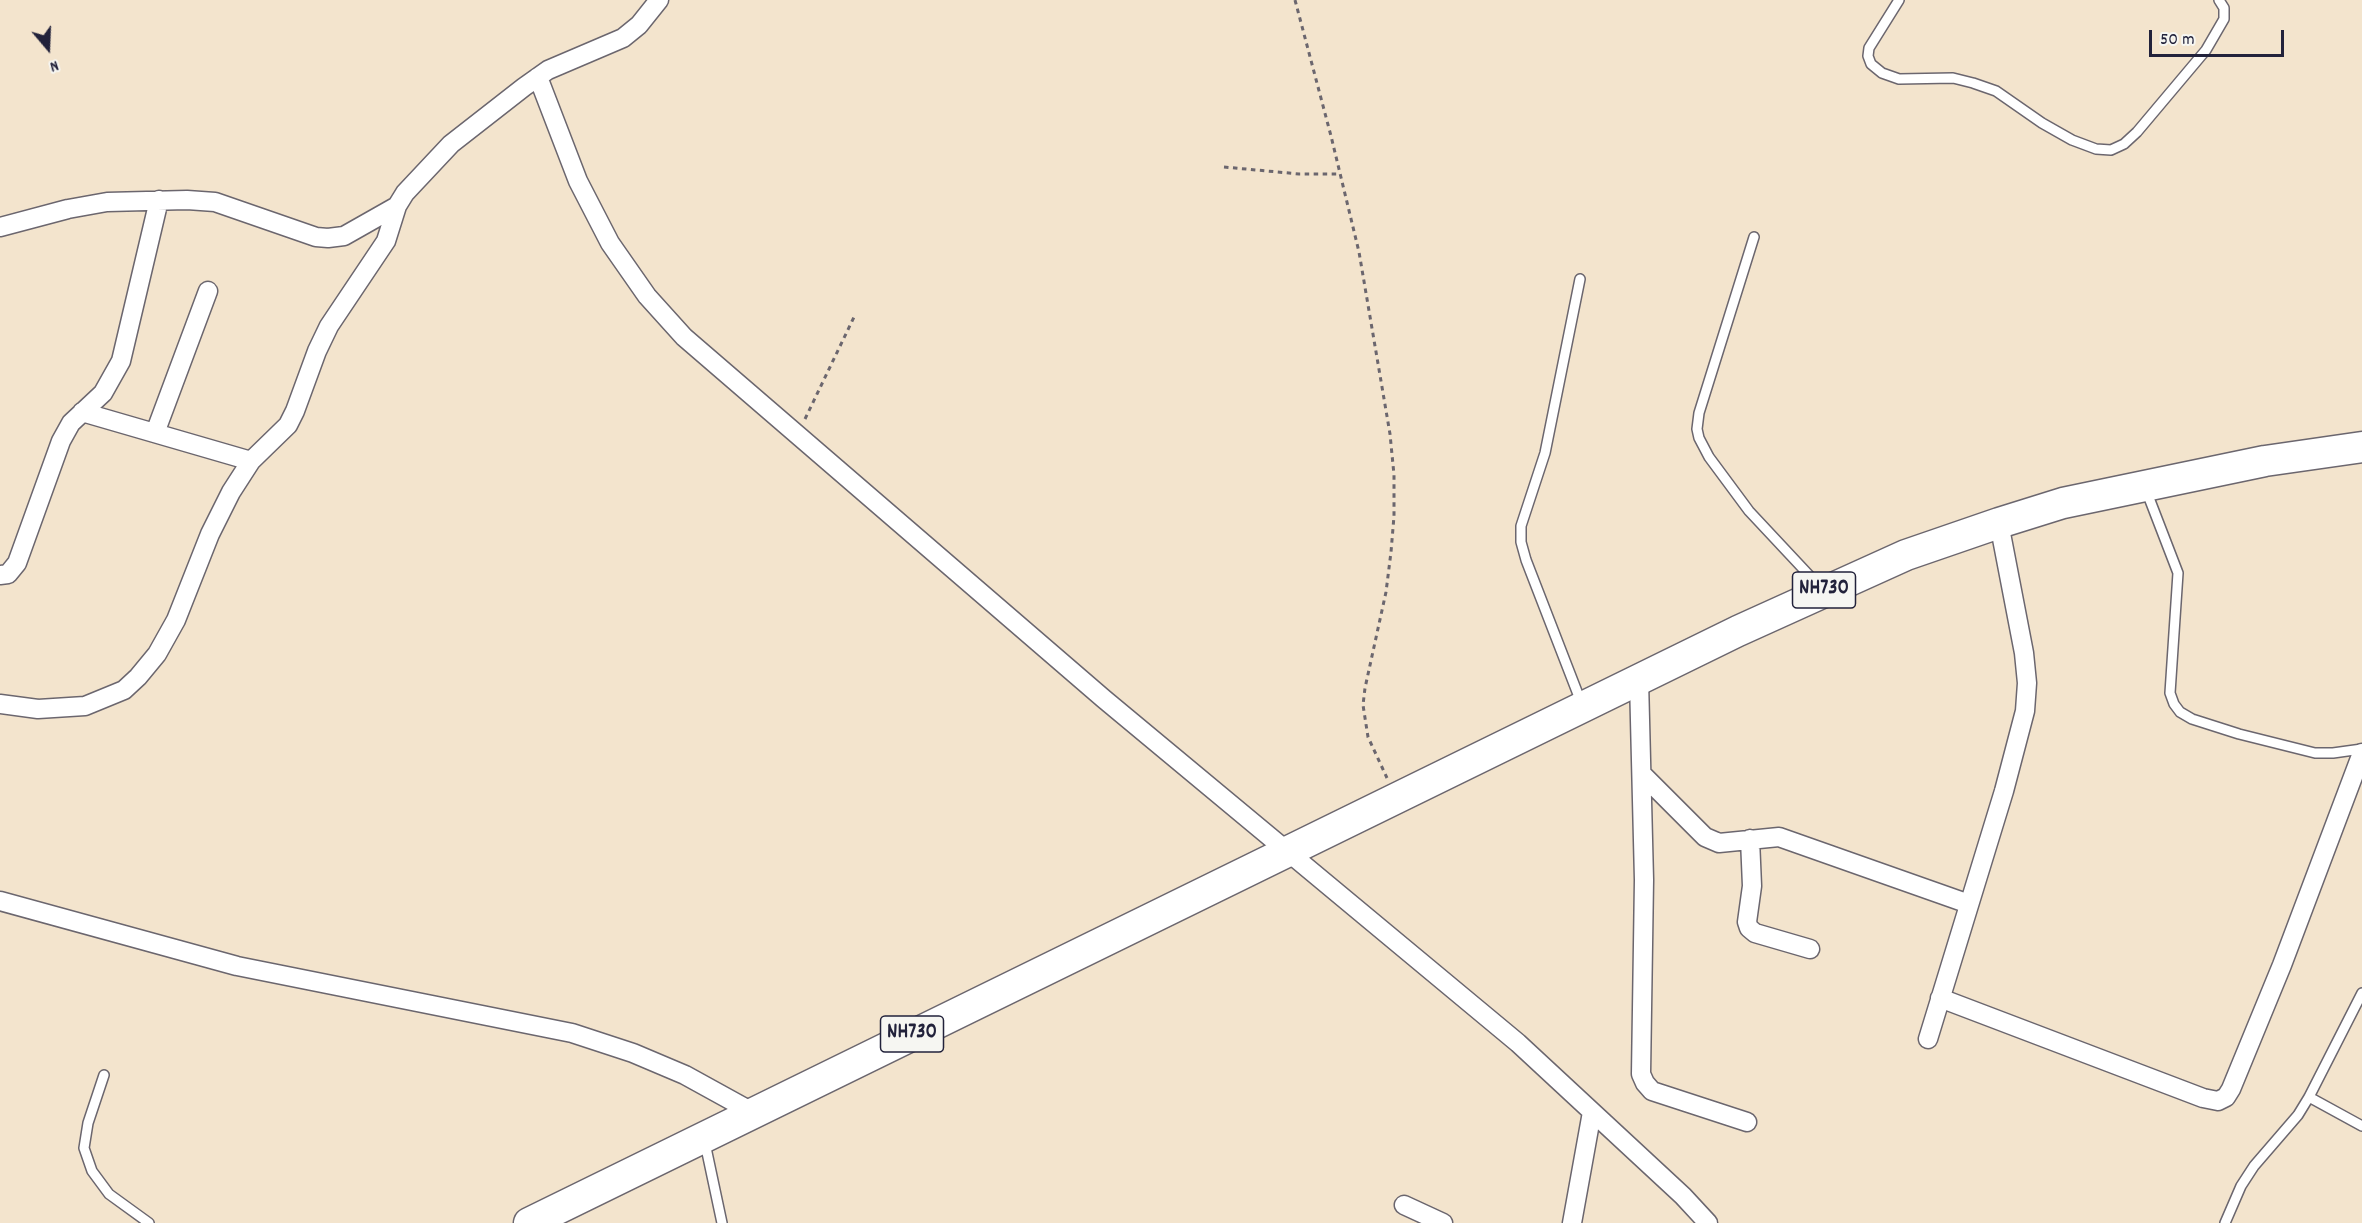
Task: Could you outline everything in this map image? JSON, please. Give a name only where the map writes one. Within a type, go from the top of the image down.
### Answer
[{"type":"highway","name":"NH730","points":[[529,1223],[1583,707],[1823,591],[1906,555],[2063,503],[2265,461],[2362,447]]},
{"type":"street","points":[[0,704],[38,709],[84,706],[124,690],[138,677],[157,654],[176,620],[217,519],[251,461],[288,425],[321,343],[340,308],[386,241],[397,206],[415,180],[452,144],[497,107],[543,74],[623,38],[639,25],[658,0]]},
{"type":"street","points":[[543,74],[593,213],[628,271],[665,318],[714,363],[1104,699],[1303,845],[1683,1196],[1708,1223]]},
{"type":"street","points":[[0,226],[107,202],[159,200],[215,202],[315,237],[328,238],[344,236],[397,206]]},
{"type":"street","points":[[0,574],[8,574],[17,563],[61,441],[71,423],[103,393],[121,361],[159,200]]},
{"type":"street","points":[[155,433],[208,291]]},
{"type":"street","points":[[82,412],[251,461]]},
{"type":"street","points":[[1928,1039],[2018,742],[2025,711],[2027,683],[2024,653],[1999,523]]},
{"type":"street","points":[[1639,680],[1644,891],[1641,1074],[1652,1091],[1747,1122]]},
{"type":"street","points":[[1940,998],[2203,1098],[2218,1101],[2226,1097],[2282,965],[2362,751]]},
{"type":"street","points":[[1642,774],[1705,837],[1719,843],[1779,837],[1969,904]]},
{"type":"street","points":[[1750,839],[1752,886],[1747,921],[1749,928],[1755,933],[1810,949]]},
{"type":"street","points":[[0,901],[237,966],[572,1033],[633,1053],[685,1075],[754,1113]]},
{"type":"street","points":[[1572,1223],[1592,1112]]},
{"type":"street","points":[[1404,1204],[1443,1223]]},
{"type":"lane","points":[[1899,0],[1869,48],[1868,56],[1871,64],[1882,73],[1899,79],[1953,78],[1973,83],[1996,91],[2042,123],[2072,140],[2096,149],[2111,150],[2124,144],[2137,132],[2206,50],[2224,19],[2224,8],[2219,0]]},
{"type":"lane","points":[[1754,237],[1699,413],[1697,429],[1709,457],[1749,511],[1823,591]]},
{"type":"lane","points":[[1580,279],[1545,453],[1521,526],[1521,542],[1583,707]]},
{"type":"lane","points":[[2144,485],[2178,573],[2170,693],[2180,712],[2192,719],[2239,734],[2315,753],[2362,751]]},
{"type":"lane","points":[[2225,1223],[2241,1186],[2253,1166],[2298,1114],[2309,1097],[2362,993]]},
{"type":"lane","points":[[104,1075],[88,1123],[84,1148],[92,1172],[109,1194],[149,1223]]},
{"type":"lane","points":[[2309,1097],[2362,1126]]},
{"type":"lane","points":[[704,1138],[722,1223]]},
{"type":"path","points":[[1294,0],[1340,174],[1368,302],[1390,434],[1394,505],[1391,552],[1386,592],[1363,705],[1368,737],[1396,798]]},
{"type":"path","points":[[1224,167],[1299,174],[1340,174]]},
{"type":"path","points":[[810,410],[855,315]]}]
